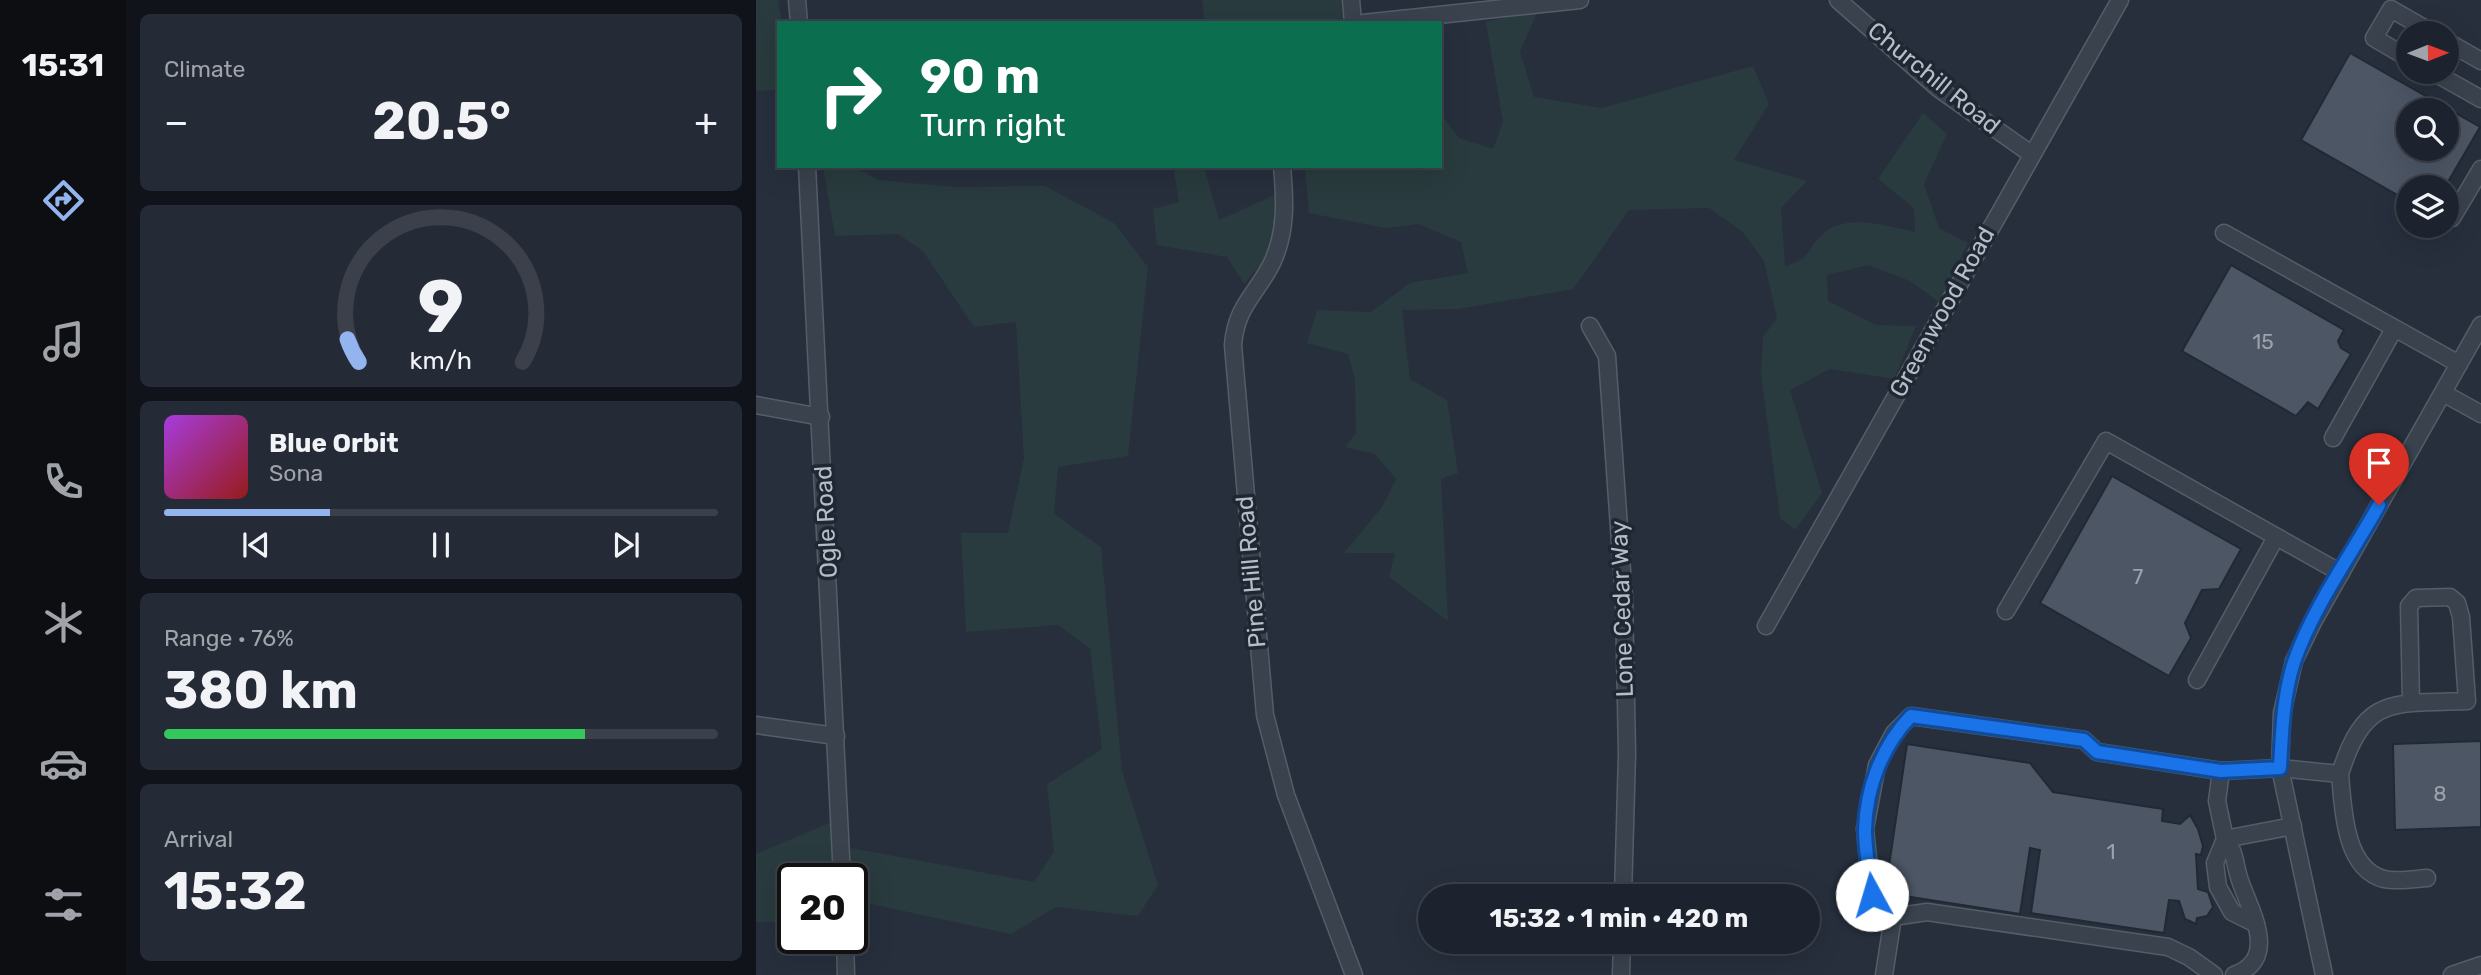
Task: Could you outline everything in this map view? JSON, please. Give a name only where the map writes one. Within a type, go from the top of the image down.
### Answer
[{"type":"street","points":[[797,0],[799,21]]},
{"type":"street","points":[[1350,0],[1353,21]]},
{"type":"street","points":[[1382,21],[1580,0]]},
{"type":"street","name":"Churchill Road","points":[[1839,0],[1940,89],[2031,154]]},
{"type":"street","name":"Greenwood Road","points":[[1766,626],[2120,0]]},
{"type":"street","points":[[2396,51],[2374,38],[2392,9],[2412,21]]},
{"type":"street","points":[[2459,48],[2481,61]]},
{"type":"street","points":[[2454,84],[2481,99]]},
{"type":"street","name":"Ogle Road","points":[[807,168],[841,863]]},
{"type":"street","name":"Pine Hill Road","points":[[1282,168],[1285,206],[1279,244],[1271,264],[1238,315],[1233,345],[1260,679],[1273,751],[1286,794],[1354,975]]},
{"type":"street","points":[[2459,206],[2481,169]]},
{"type":"street","points":[[2224,233],[2459,363]]},
{"type":"street","points":[[2324,975],[2280,768],[2282,712],[2294,661],[2313,621],[2481,325]]},
{"type":"street","name":"Lone Cedar Way","points":[[1590,326],[1608,356],[1624,599],[1627,754],[1623,884]]},
{"type":"street","points":[[2333,438],[2394,329]]},
{"type":"street","points":[[2443,393],[2481,414]]},
{"type":"street","points":[[756,405],[821,417]]},
{"type":"street","points":[[2006,611],[2106,441],[2341,573]]},
{"type":"street","points":[[2197,681],[2276,537]]},
{"type":"street","points":[[2412,703],[2409,606],[2416,598],[2450,597],[2457,603],[2461,617],[2467,701],[2412,703],[2397,703],[2365,720],[2353,735],[2340,774],[2346,826],[2361,862],[2374,875],[2386,880],[2427,878]]},
{"type":"street","points":[[1893,917],[1872,895],[1865,829],[1877,765],[1894,733],[1911,716],[2084,740],[2097,752],[2221,771],[2280,768],[2340,774]]},
{"type":"street","points":[[756,725],[836,736]]},
{"type":"street","points":[[2221,771],[2217,801],[2225,839],[2236,854],[2237,873],[2256,924],[2256,954],[2246,970],[2234,975]]},
{"type":"street","points":[[2225,839],[2292,826]]},
{"type":"street","points":[[2225,839],[2215,863],[2218,887],[2232,912],[2256,924]]},
{"type":"street","points":[[1893,917],[1927,912],[2168,947],[2189,957],[2214,975]]},
{"type":"street","points":[[1884,975],[1893,917]]},
{"type":"street","points":[[845,954],[846,975]]},
{"type":"street","points":[[1621,975],[1622,954]]},
{"type":"street","points":[[2452,975],[2481,965]]},
{"type":"shaded area","points":[[756,0],[778,0],[782,21],[777,21],[777,90],[756,91]]},
{"type":"shaded area","points":[[1202,0],[1341,0],[1343,18],[1318,21],[1205,21]]},
{"type":"shaded area","points":[[1538,10],[1520,52],[1534,97],[1602,108],[1753,66],[1769,104],[1734,160],[1807,181],[1781,208],[1785,266],[1806,256],[1825,232],[1846,223],[1869,223],[1915,232],[1914,208],[1878,179],[1923,113],[1947,134],[1924,184],[1939,228],[1968,243],[1939,302],[1910,281],[1869,265],[1827,275],[1828,301],[1876,325],[1916,326],[1894,379],[1830,369],[1790,390],[1822,493],[1795,530],[1780,518],[1761,374],[1763,337],[1777,318],[1764,261],[1743,232],[1709,208],[1629,210],[1573,289],[1458,309],[1402,310],[1410,379],[1447,400],[1458,473],[1441,479],[1448,621],[1389,577],[1395,553],[1344,553],[1382,507],[1396,479],[1375,454],[1345,447],[1356,433],[1355,379],[1348,354],[1307,343],[1317,310],[1371,312],[1410,283],[1468,273],[1461,242],[1418,224],[1385,228],[1309,213],[1305,168],[1442,168],[1442,115],[1459,138],[1493,149],[1503,122],[1486,22]]},
{"type":"shaded area","points":[[823,168],[857,168],[879,180],[955,187],[1045,186],[1114,223],[1148,267],[1128,456],[1058,467],[1054,514],[1101,547],[1122,771],[1158,885],[1138,916],[1056,907],[1011,934],[868,903],[868,863],[777,863],[777,922],[756,922],[756,854],[846,816],[846,847],[1034,882],[1054,852],[1047,784],[1102,749],[1090,648],[1058,625],[966,632],[961,533],[1008,533],[1024,458],[1016,322],[974,327],[923,251],[898,234],[835,236]]},
{"type":"shaded area","points":[[1173,168],[1205,168],[1219,220],[1279,193],[1271,253],[1244,284],[1227,257],[1157,245],[1153,209],[1179,202]]},
{"type":"building","points":[[2350,53],[2396,79],[2396,84],[2404,84],[2429,98],[2396,98],[2396,161],[2459,161],[2459,115],[2480,127],[2452,175],[2396,175],[2396,194],[2301,140]]},
{"type":"building","points":[[2231,265],[2344,330],[2338,341],[2341,348],[2351,354],[2318,409],[2308,402],[2296,416],[2182,351]]},
{"type":"building","points":[[2112,476],[2241,549],[2219,589],[2202,590],[2185,623],[2191,638],[2169,676],[2040,603]]},
{"type":"building","points":[[2481,741],[2481,827],[2395,830],[2393,744]]},
{"type":"building","points":[[1907,744],[2030,763],[2053,792],[2163,809],[2162,821],[2180,824],[2190,815],[2203,846],[2201,855],[2196,854],[2198,889],[2208,892],[2213,907],[2207,916],[2197,918],[2196,924],[2185,919],[2179,901],[2169,900],[2164,933],[2031,913],[2040,850],[2030,848],[2020,914],[1885,893]]},
{"type":"route","points":[[1872,895],[1865,829],[1877,765],[1894,733],[1911,716],[2084,740],[2097,752],[2221,771],[2280,768],[2282,712],[2294,661],[2313,621],[2379,505]]}]
